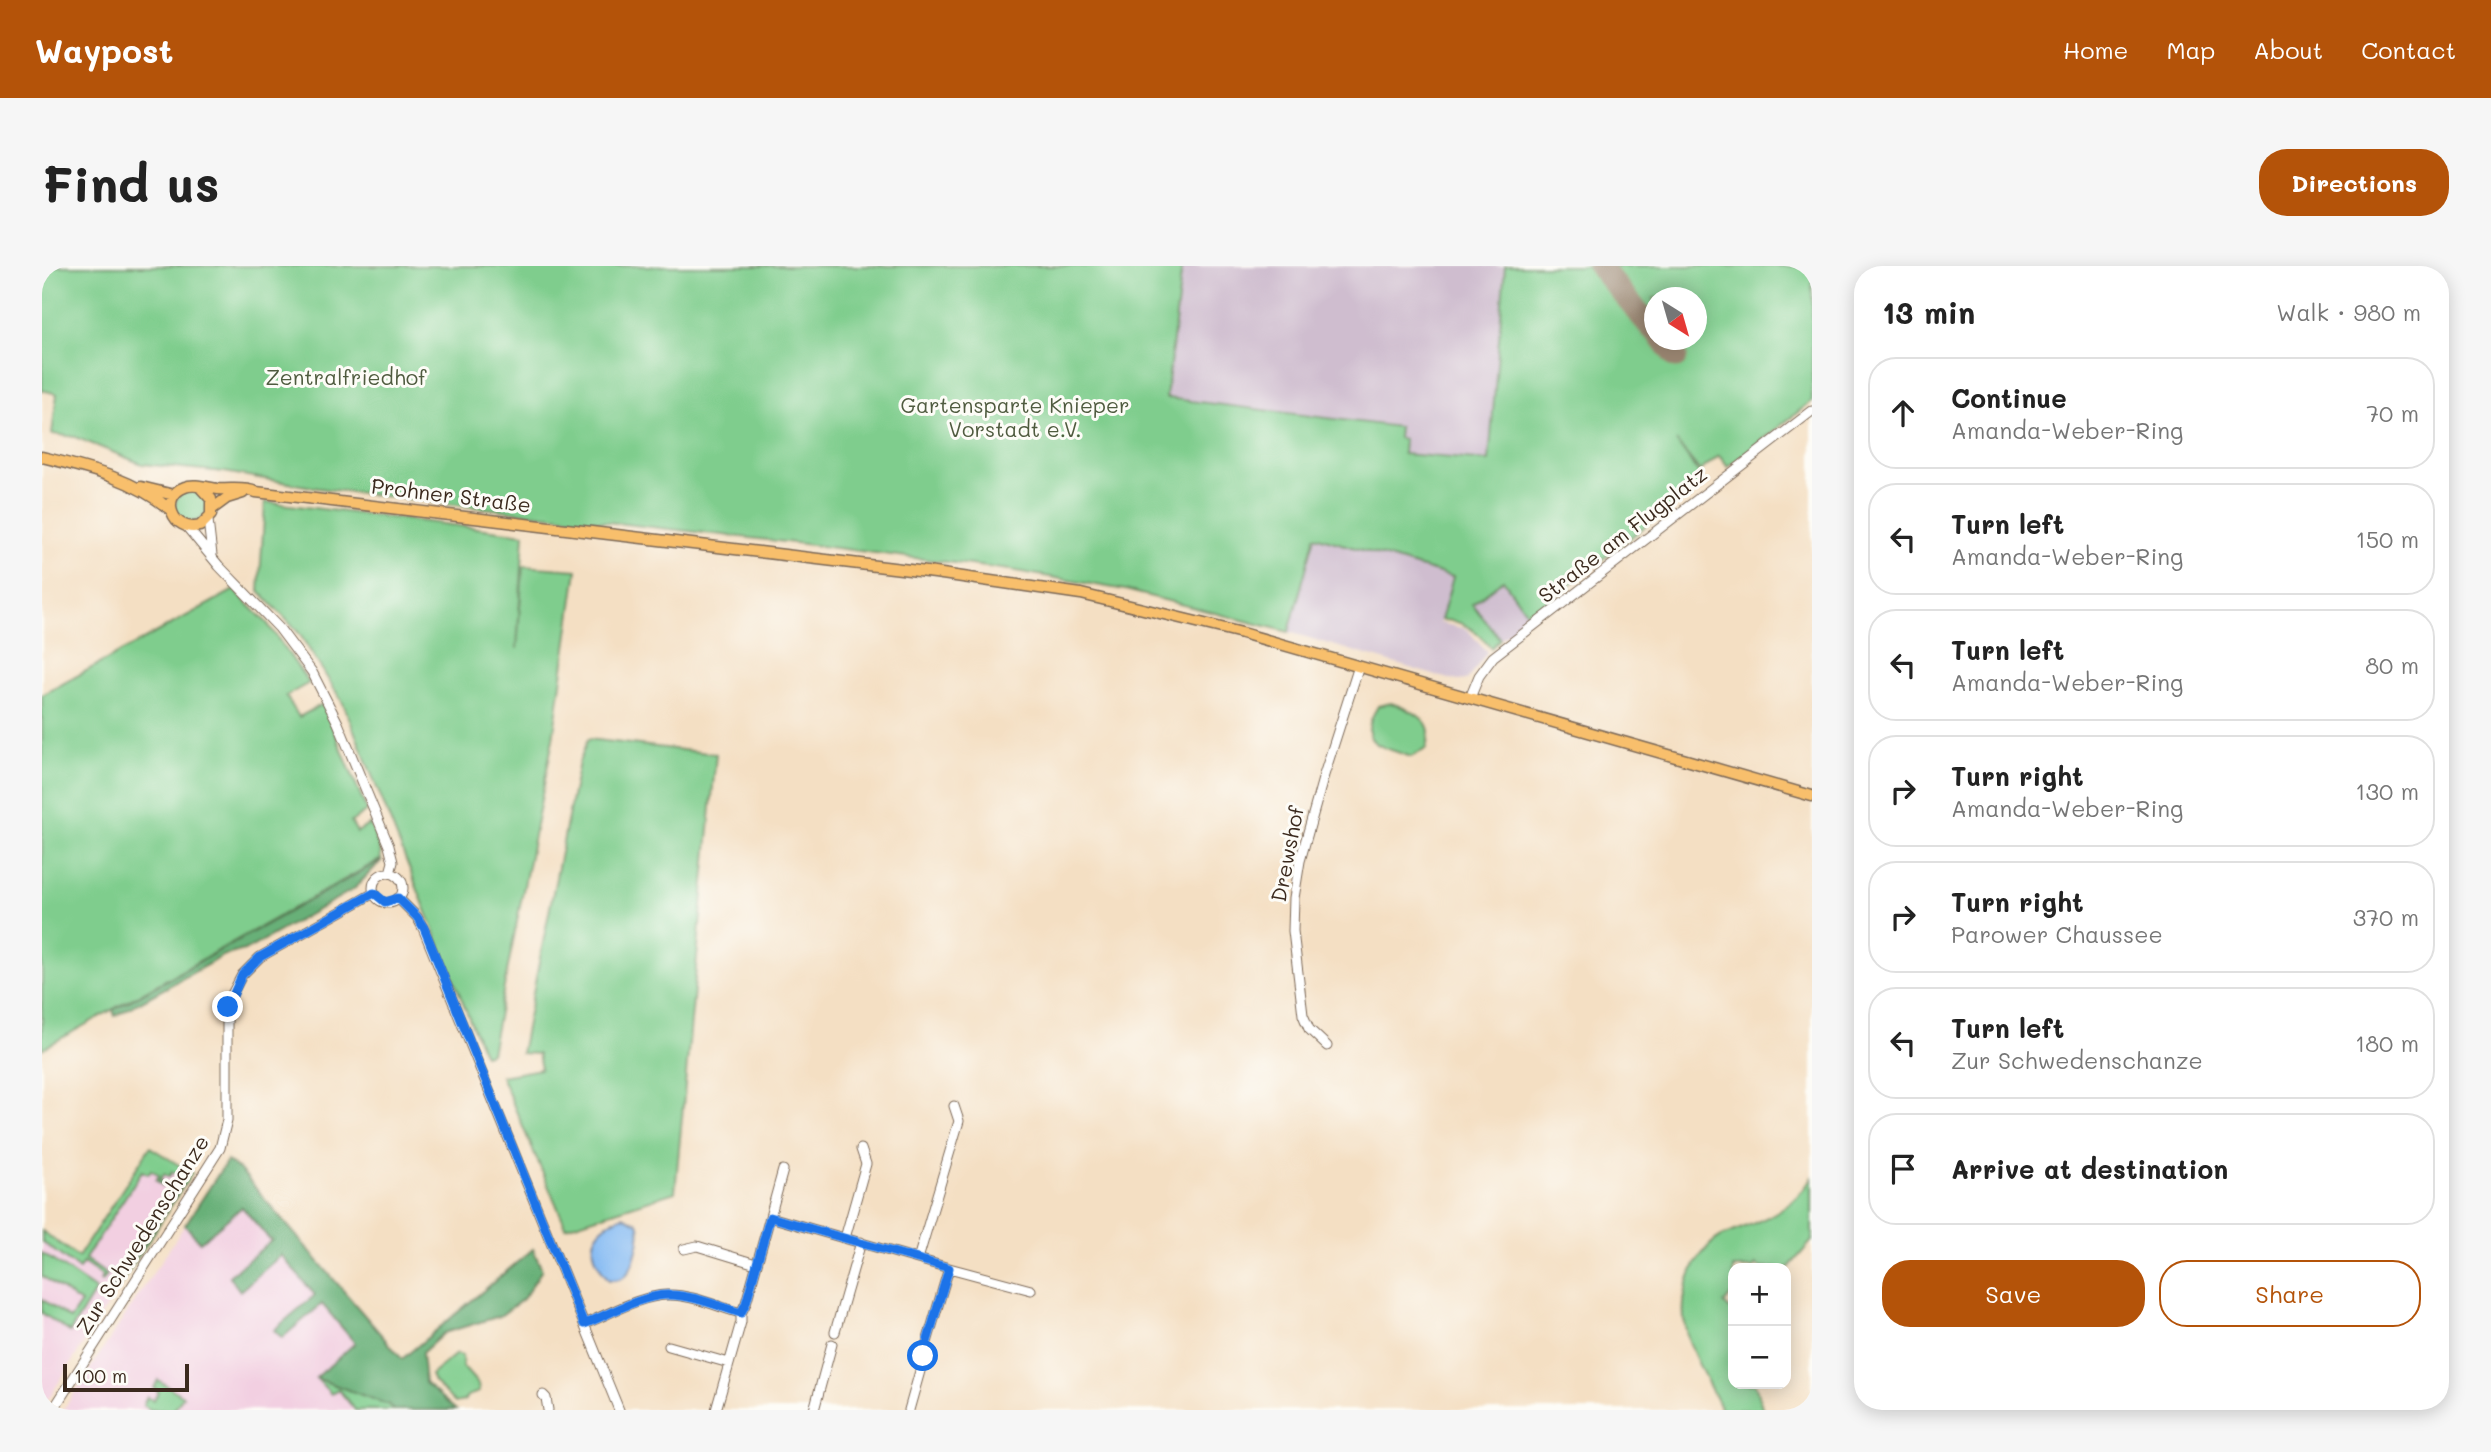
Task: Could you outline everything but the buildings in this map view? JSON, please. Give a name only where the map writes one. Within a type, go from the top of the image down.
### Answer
[{"type":"main road","points":[[42,457],[115,476],[172,510]]},
{"type":"main road","points":[[135,486],[174,495]]},
{"type":"main road","points":[[186,486],[200,487],[209,494],[210,515],[195,527],[186,526],[176,520],[172,510],[174,495],[186,486]]},
{"type":"main road","name":"Prohner Straße","points":[[200,487],[241,488],[256,492],[935,573],[1082,594],[1216,626],[1812,796]]},
{"type":"main road","name":"Prohner Straße","points":[[210,515],[221,502],[236,494],[256,492]]},
{"type":"street","name":"Straße am Flugplatz","points":[[1470,698],[1479,676],[1493,657],[1812,411]]},
{"type":"street","points":[[210,515],[212,557]]},
{"type":"street","points":[[186,526],[285,635],[321,687],[389,846],[393,862],[390,873]]},
{"type":"street","name":"Drewshof","points":[[1327,1046],[1309,1029],[1303,1015],[1293,931],[1294,898],[1300,861],[1359,666]]},
{"type":"street","points":[[390,873],[401,881],[402,890],[398,898],[385,902],[374,893],[376,879],[390,873]]},
{"type":"street","name":"Zur Schwedenschanze","points":[[53,1410],[220,1148],[227,1120],[227,1013],[229,1000],[242,975],[268,952],[374,893]]},
{"type":"street","points":[[398,898],[424,928],[618,1410]]},
{"type":"street","points":[[918,1259],[959,1121],[954,1106]]},
{"type":"street","points":[[845,1238],[866,1164],[861,1149]]},
{"type":"street","points":[[727,1410],[716,1408],[783,1170]]},
{"type":"street","points":[[770,1217],[1031,1290]]},
{"type":"street","points":[[835,1332],[861,1242]]},
{"type":"street","points":[[684,1249],[697,1246],[756,1264]]},
{"type":"street","points":[[923,1356],[949,1268]]},
{"type":"street","points":[[584,1324],[663,1295],[680,1296],[741,1313]]},
{"type":"street","points":[[814,1410],[832,1344]]},
{"type":"street","points":[[669,1346],[729,1363]]},
{"type":"street","points":[[909,1410],[920,1371]]},
{"type":"street","points":[[542,1395],[546,1398],[548,1410]]},
{"type":"shaded area","points":[[1180,266],[1505,266],[1489,461],[1403,454],[1398,427],[1166,398]]},
{"type":"shaded area","points":[[1314,536],[1454,577],[1440,623],[1467,629],[1487,652],[1467,680],[1458,681],[1437,676],[1289,632]]},
{"type":"shaded area","points":[[1503,579],[1529,616],[1500,639],[1472,604]]},
{"type":"shaded area","points":[[150,1147],[192,1173],[42,1409],[42,1231],[78,1257]]},
{"type":"shaded area","points":[[227,1161],[435,1410],[63,1410]]},
{"type":"green space","points":[[42,266],[1182,266],[1166,398],[1399,427],[1398,438],[1404,439],[1403,454],[1489,461],[1505,266],[1812,266],[1812,401],[1728,467],[1719,456],[1700,471],[1676,441],[1704,481],[1529,616],[1503,580],[1472,604],[1500,639],[1491,648],[1469,628],[1457,622],[1441,620],[1453,577],[1315,536],[1289,632],[1125,590],[1010,570],[447,504],[318,488],[224,472],[142,464],[75,437],[52,434],[57,394],[42,390]]},
{"type":"green space","points":[[191,490],[202,495],[207,506],[202,517],[191,522],[180,517],[175,506],[180,495]]},
{"type":"green space","points":[[265,502],[524,534],[517,649],[523,566],[577,570],[553,739],[491,1053],[484,1055],[343,703],[299,633],[259,591]]},
{"type":"green space","points":[[234,590],[267,623],[309,683],[286,696],[299,717],[323,704],[367,811],[351,822],[357,832],[370,824],[380,848],[381,859],[42,1049],[42,695]]},
{"type":"green space","points":[[1391,703],[1414,713],[1424,721],[1429,731],[1426,749],[1411,757],[1374,742],[1369,729],[1371,719],[1378,706]]},
{"type":"green space","points":[[588,739],[716,754],[675,1192],[566,1227],[501,1076],[541,1069],[538,1054],[521,1053],[579,762]]},
{"type":"green space","points":[[382,860],[354,889],[248,949],[223,956],[115,1016],[113,1010]]},
{"type":"green space","points":[[150,1147],[192,1173],[116,1292],[109,1285],[116,1288],[126,1272],[120,1267],[122,1265],[128,1268],[139,1252],[134,1246],[140,1249],[151,1233],[146,1227],[153,1230],[164,1213],[159,1207],[165,1211],[176,1194],[170,1190],[172,1188],[178,1191],[182,1185],[177,1181],[179,1176],[172,1172],[169,1177],[164,1174],[160,1180],[165,1183],[163,1186],[156,1180],[159,1175],[151,1170],[148,1174],[142,1171],[85,1259],[107,1275],[102,1282],[102,1276],[83,1263],[79,1269],[42,1242],[42,1231],[78,1257]]},
{"type":"green space","points":[[227,1161],[240,1170],[402,1359],[533,1249],[542,1270],[523,1299],[500,1316],[444,1333],[422,1353],[425,1383],[456,1410],[393,1410],[389,1405],[316,1378],[355,1343],[322,1304],[282,1338],[274,1330],[315,1295],[281,1255],[240,1291],[229,1276],[271,1241],[242,1207],[200,1242],[185,1225]]},
{"type":"green space","points":[[1812,1178],[1812,1241],[1791,1265],[1791,1263],[1728,1263],[1728,1299],[1724,1304],[1728,1308],[1728,1389],[1757,1389],[1763,1410],[1721,1410],[1688,1340],[1684,1323],[1687,1286],[1695,1265],[1711,1244],[1724,1235],[1773,1214],[1804,1189]]},
{"type":"green space","points":[[42,1253],[96,1290],[70,1332],[42,1313],[42,1299],[70,1319],[81,1303],[42,1276]]},
{"type":"green space","points":[[456,1354],[462,1356],[463,1367],[478,1384],[479,1392],[455,1403],[434,1382],[431,1375]]},
{"type":"green space","points":[[316,1378],[389,1405],[393,1410],[355,1410],[338,1389],[331,1394]]},
{"type":"green space","points":[[158,1380],[183,1396],[174,1410],[151,1410],[143,1405],[147,1397],[153,1400],[159,1392],[154,1388]]},
{"type":"water","points":[[623,1216],[638,1223],[637,1251],[625,1276],[609,1280],[596,1261],[594,1243],[602,1228]]},
{"type":"taxiway","points":[[1599,266],[1644,319]]},
{"type":"taxiway","points":[[1670,350],[1676,357]]},
{"type":"route","points":[[228,1007],[234,988],[242,975],[260,957],[347,907],[366,900],[374,893],[380,901],[390,902],[398,898],[424,928],[584,1324],[663,1295],[680,1296],[741,1313],[770,1217],[949,1268],[923,1356]]},
{"type":"park label","name":"Zentralfriedhof","points":[[346,378]]},
{"type":"park label","name":"Gartensparte Knieper Vorstadt e.V.","points":[[1015,418]]}]
